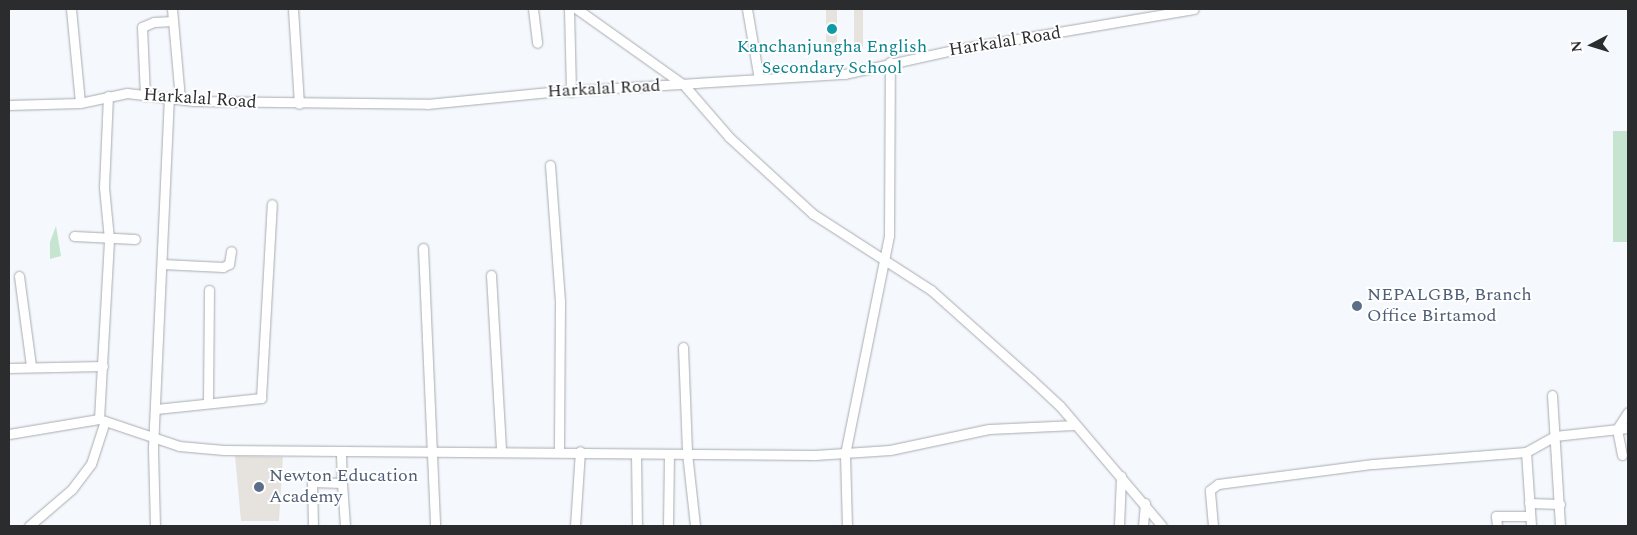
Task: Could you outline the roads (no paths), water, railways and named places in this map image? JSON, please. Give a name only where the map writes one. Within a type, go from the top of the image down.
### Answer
[{"type":"street","points":[[71,9],[80,103]]},
{"type":"street","points":[[172,9],[180,99]]},
{"type":"street","points":[[292,9],[299,104]]},
{"type":"street","points":[[533,9],[537,43]]},
{"type":"street","points":[[569,9],[571,92]]},
{"type":"street","points":[[577,9],[684,84],[729,137],[810,211],[931,290],[1032,380],[1121,476],[1162,526]]},
{"type":"street","points":[[747,9],[760,79]]},
{"type":"street","name":"Harkalal Road","points":[[9,105],[80,103],[108,96],[145,96],[299,104],[427,104],[571,92],[845,74],[890,62],[1194,9]]},
{"type":"street","points":[[145,96],[142,27],[154,22],[173,21]]},
{"type":"street","points":[[847,526],[845,454],[889,236],[890,62]]},
{"type":"street","points":[[29,526],[72,489],[91,464],[102,420],[109,239],[104,187],[108,96]]},
{"type":"street","points":[[155,526],[154,438],[169,98]]},
{"type":"street","points":[[550,165],[560,302],[559,450]]},
{"type":"street","points":[[156,409],[208,402],[261,398],[272,204]]},
{"type":"street","points":[[74,236],[135,239]]},
{"type":"street","points":[[422,248],[435,526]]},
{"type":"street","points":[[162,264],[223,267],[230,262],[230,251]]},
{"type":"street","points":[[491,275],[501,451]]},
{"type":"street","points":[[19,276],[31,366]]},
{"type":"street","points":[[208,402],[209,290]]},
{"type":"street","points":[[683,347],[687,454],[695,526]]},
{"type":"street","points":[[9,368],[31,366],[103,366]]},
{"type":"street","points":[[1552,395],[1560,526]]},
{"type":"street","points":[[1622,455],[1617,429],[1628,412]]},
{"type":"street","points":[[9,434],[102,420],[179,446],[224,450],[433,452],[559,450],[669,455],[845,454],[890,450],[989,429],[1075,425]]},
{"type":"street","points":[[1213,526],[1210,490],[1218,484],[1373,464],[1526,452],[1556,436],[1628,428]]},
{"type":"street","points":[[341,452],[345,526]]},
{"type":"street","points":[[575,526],[580,452]]},
{"type":"street","points":[[1526,452],[1530,526]]},
{"type":"street","points":[[636,454],[637,526]]},
{"type":"street","points":[[668,526],[669,455]]},
{"type":"street","points":[[1119,526],[1121,476]]},
{"type":"street","points":[[312,526],[312,482],[342,483]]},
{"type":"street","points":[[1143,526],[1145,503]]},
{"type":"street","points":[[1529,503],[1560,504]]},
{"type":"street","points":[[1497,526],[1496,516],[1530,516]]},
{"type":"place","name":"Kanchanjungha English Secondary School","points":[[832,29]]},
{"type":"place","name":"NEPALGBB, Branch Office Birtamod","points":[[1357,306]]},
{"type":"place","name":"Newton Education Academy","points":[[259,487]]}]
